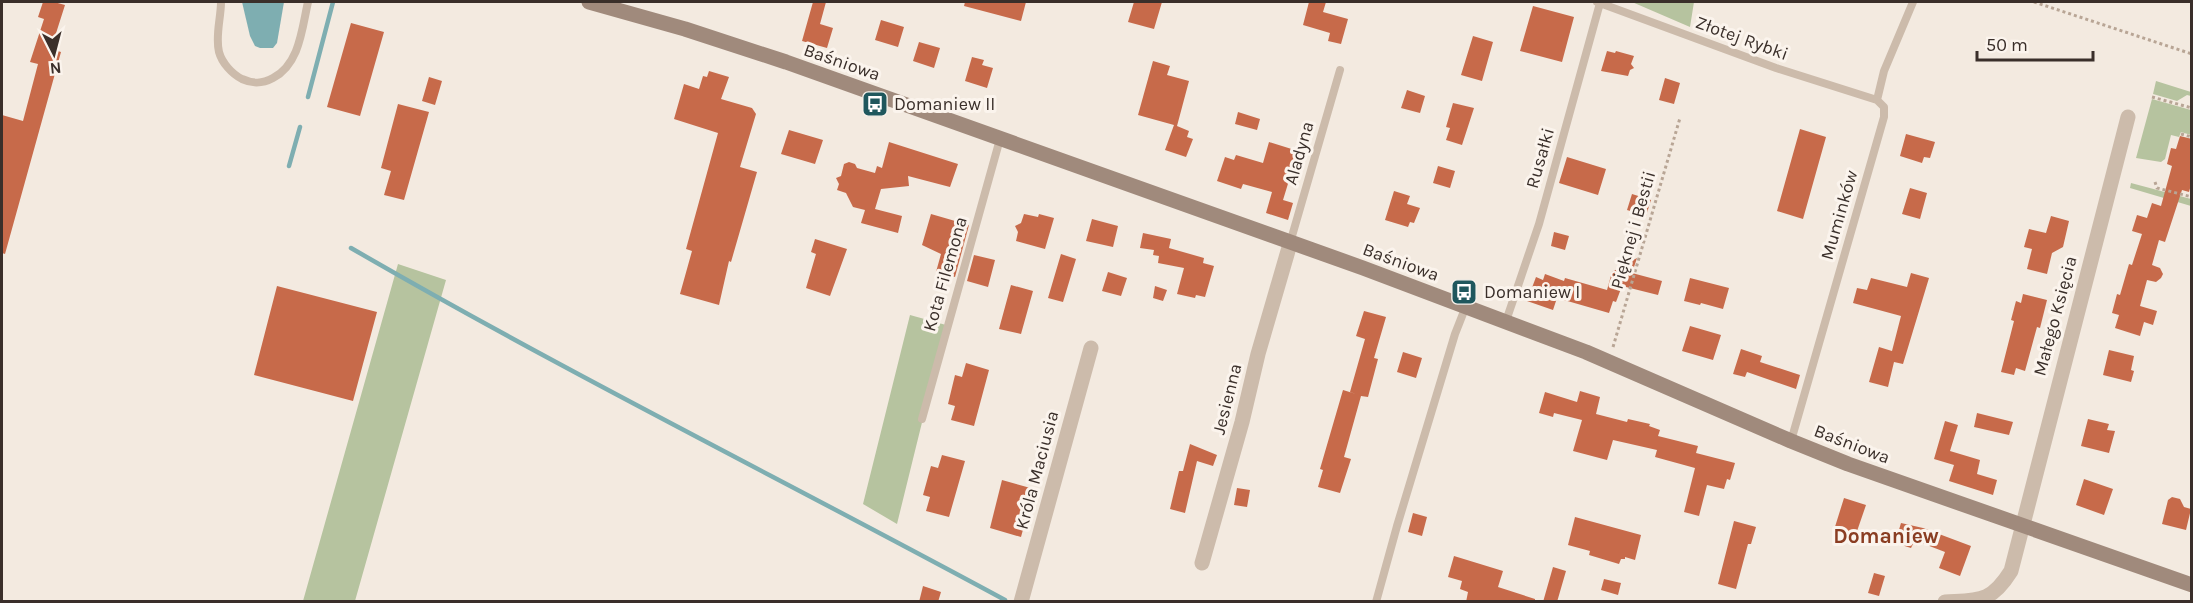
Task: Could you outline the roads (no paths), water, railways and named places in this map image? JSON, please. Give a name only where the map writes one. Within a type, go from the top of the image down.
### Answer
[{"type":"main road","name":"Baśniowa","points":[[589,2],[708,36],[1466,306],[1608,361],[1791,441],[1897,482],[2192,585]]},
{"type":"street","name":"Małego Księcia","points":[[1982,601],[2001,587],[2011,571],[2018,550],[2022,525],[2128,117]]},
{"type":"street","name":"Jesienna","points":[[1202,563],[1290,244]]},
{"type":"street","name":"Króla Maciusia","points":[[1021,602],[1091,348]]},
{"type":"street","points":[[1945,602],[1982,601]]},
{"type":"lane","points":[[221,2],[219,54],[226,66],[239,78],[252,83],[265,82],[279,75],[290,64],[297,49],[308,2]]},
{"type":"lane","name":"Złotej Rybki","points":[[1598,2],[1776,68],[1877,100]]},
{"type":"lane","name":"Rusałki","points":[[1506,321],[1539,224],[1598,2]]},
{"type":"lane","name":"Muminków","points":[[1791,441],[1884,117],[1884,107],[1877,100],[1884,71],[1913,2]]},
{"type":"lane","name":"Aladyna","points":[[1290,244],[1340,70]]},
{"type":"lane","name":"Kota Filemona","points":[[922,419],[1000,139]]},
{"type":"lane","points":[[1376,602],[1396,526],[1455,334],[1466,306]]},
{"type":"water","points":[[242,2],[284,2],[277,43],[273,48],[255,46],[250,36]]},
{"type":"waterway","points":[[308,97],[333,2]]},
{"type":"waterway","points":[[289,166],[300,127]]},
{"type":"waterway","points":[[351,248],[594,383],[1005,600]]},
{"type":"place","name":"Domaniew II","points":[[875,104]]},
{"type":"place","name":"Domaniew I","points":[[1464,292]]},
{"type":"district","name":"Domaniew","points":[[1886,536]]}]
